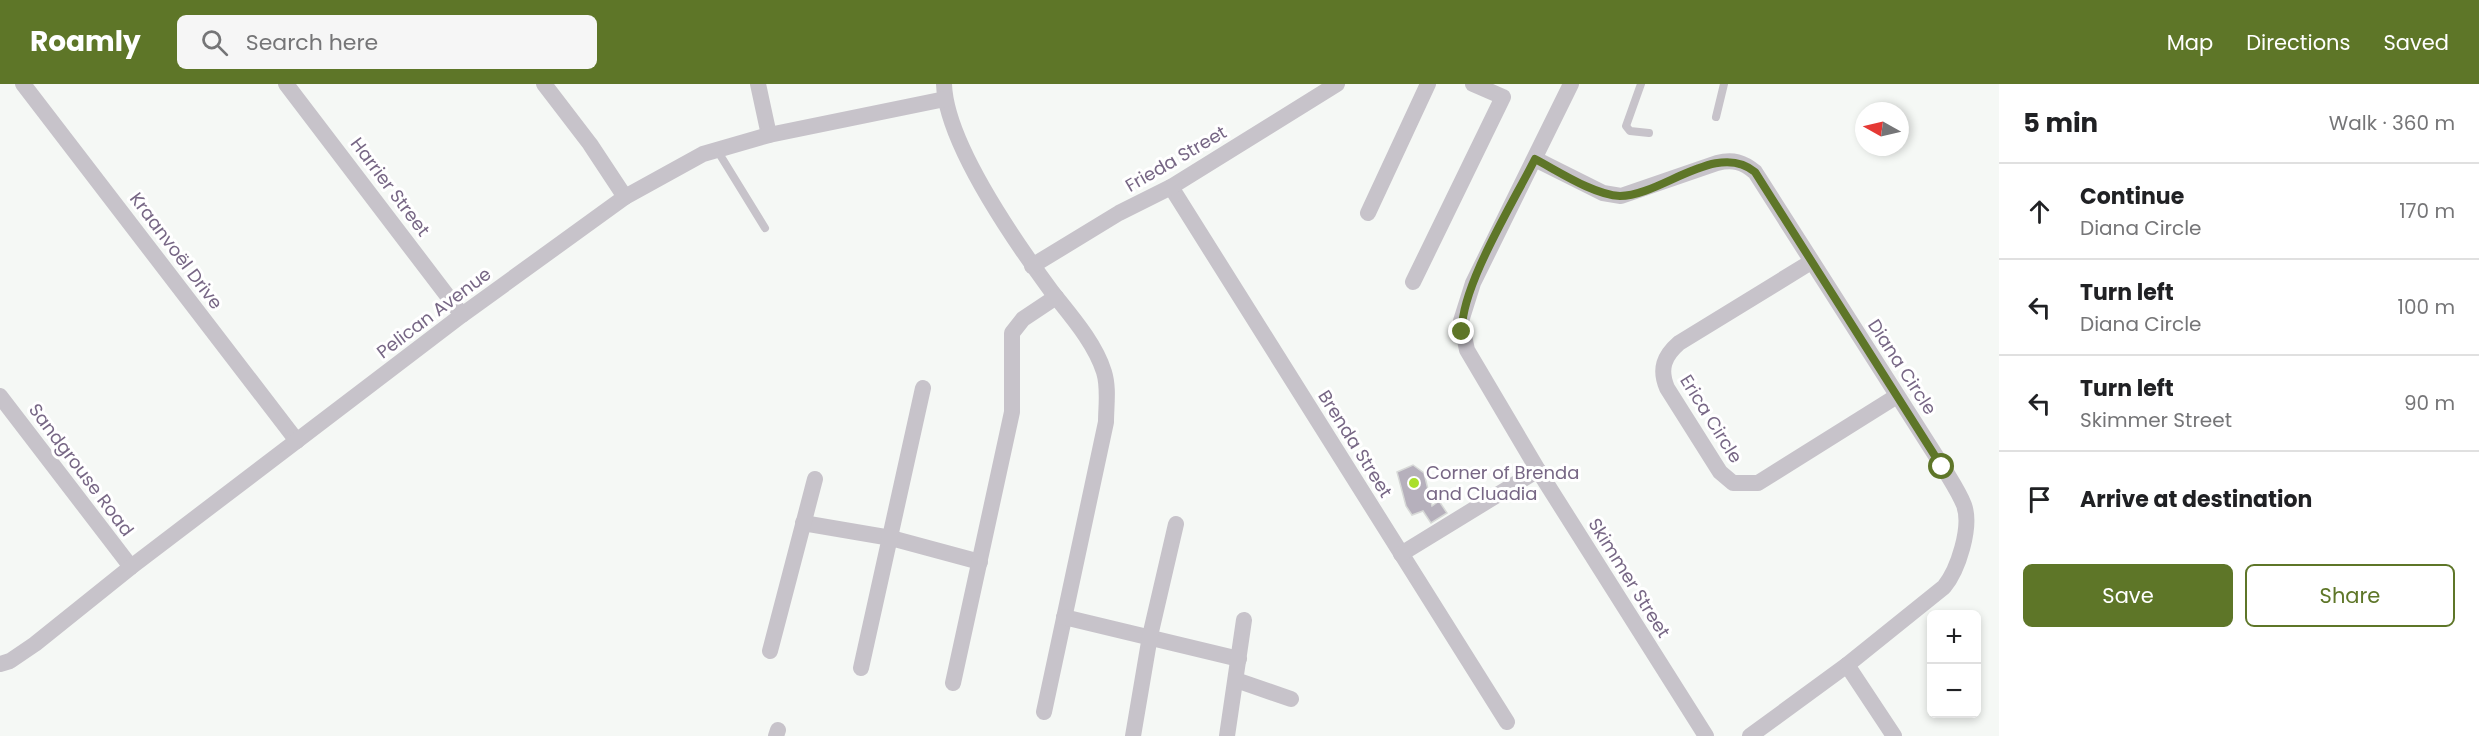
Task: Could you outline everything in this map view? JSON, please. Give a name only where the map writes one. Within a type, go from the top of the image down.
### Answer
[{"type":"street","name":"Kraanvoël Drive","points":[[23,84],[297,441]]},
{"type":"street","name":"Harrier Street","points":[[286,84],[462,315]]},
{"type":"street","points":[[544,84],[625,197]]},
{"type":"street","points":[[758,84],[769,135]]},
{"type":"street","name":"Frieda Street","points":[[1032,266],[1119,213],[1171,187],[1337,84]]},
{"type":"street","points":[[1368,213],[1428,84]]},
{"type":"street","points":[[1413,282],[1503,97],[1473,84]]},
{"type":"street","name":"Skimmer Street","points":[[1570,84],[1473,283],[1461,321],[1467,350],[1538,470],[1702,734]]},
{"type":"street","name":"Pelican Avenue","points":[[0,664],[9,661],[35,644],[131,567],[462,315],[625,197],[703,153],[944,91]]},
{"type":"street","points":[[944,91],[961,150],[1032,266],[1074,320],[1105,373],[1106,422],[1044,712]]},
{"type":"street","name":"Diana Circle","points":[[1535,159],[1603,193],[1621,196],[1727,160],[1746,164],[1755,172],[1964,506],[1966,522],[1961,549],[1952,577],[1944,587],[1847,665],[1749,736]]},
{"type":"street","name":"Brenda Street","points":[[1171,187],[1507,722]]},
{"type":"street","name":"Erica Circle","points":[[1811,262],[1679,343],[1665,357],[1663,374],[1667,388],[1720,472],[1733,483],[1758,483],[1897,396]]},
{"type":"street","points":[[953,683],[1012,412],[1012,333],[1023,319],[1056,297]]},
{"type":"street","points":[[861,668],[923,388]]},
{"type":"street","name":"Sandgrouse Road","points":[[0,396],[131,567]]},
{"type":"street","points":[[1401,554],[1538,470]]},
{"type":"street","points":[[770,651],[815,479]]},
{"type":"street","points":[[803,523],[891,538],[980,562]]},
{"type":"street","points":[[1133,736],[1150,636],[1176,524]]},
{"type":"street","points":[[1064,616],[1239,659]]},
{"type":"street","points":[[1227,736],[1244,621]]},
{"type":"street","points":[[1847,665],[1894,736]]},
{"type":"street","points":[[1236,680],[1291,699]]},
{"type":"lane","points":[[1641,84],[1626,126],[1630,131],[1649,133]]},
{"type":"lane","points":[[1716,117],[1724,84]]},
{"type":"lane","points":[[717,150],[765,228]]},
{"type":"building","name":"Corner of Brenda and Cluadia","points":[[1413,465],[1424,473],[1432,506],[1439,501],[1447,513],[1431,523],[1423,511],[1412,515],[1406,506],[1397,472]]},
{"type":"place","name":"Corner of Brenda and Cluadia","points":[[1414,483]]},
{"type":"route","points":[[1462,332],[1463,312],[1473,283],[1535,159],[1603,193],[1621,196],[1727,160],[1738,161],[1746,164],[1755,172],[1942,467]]}]
